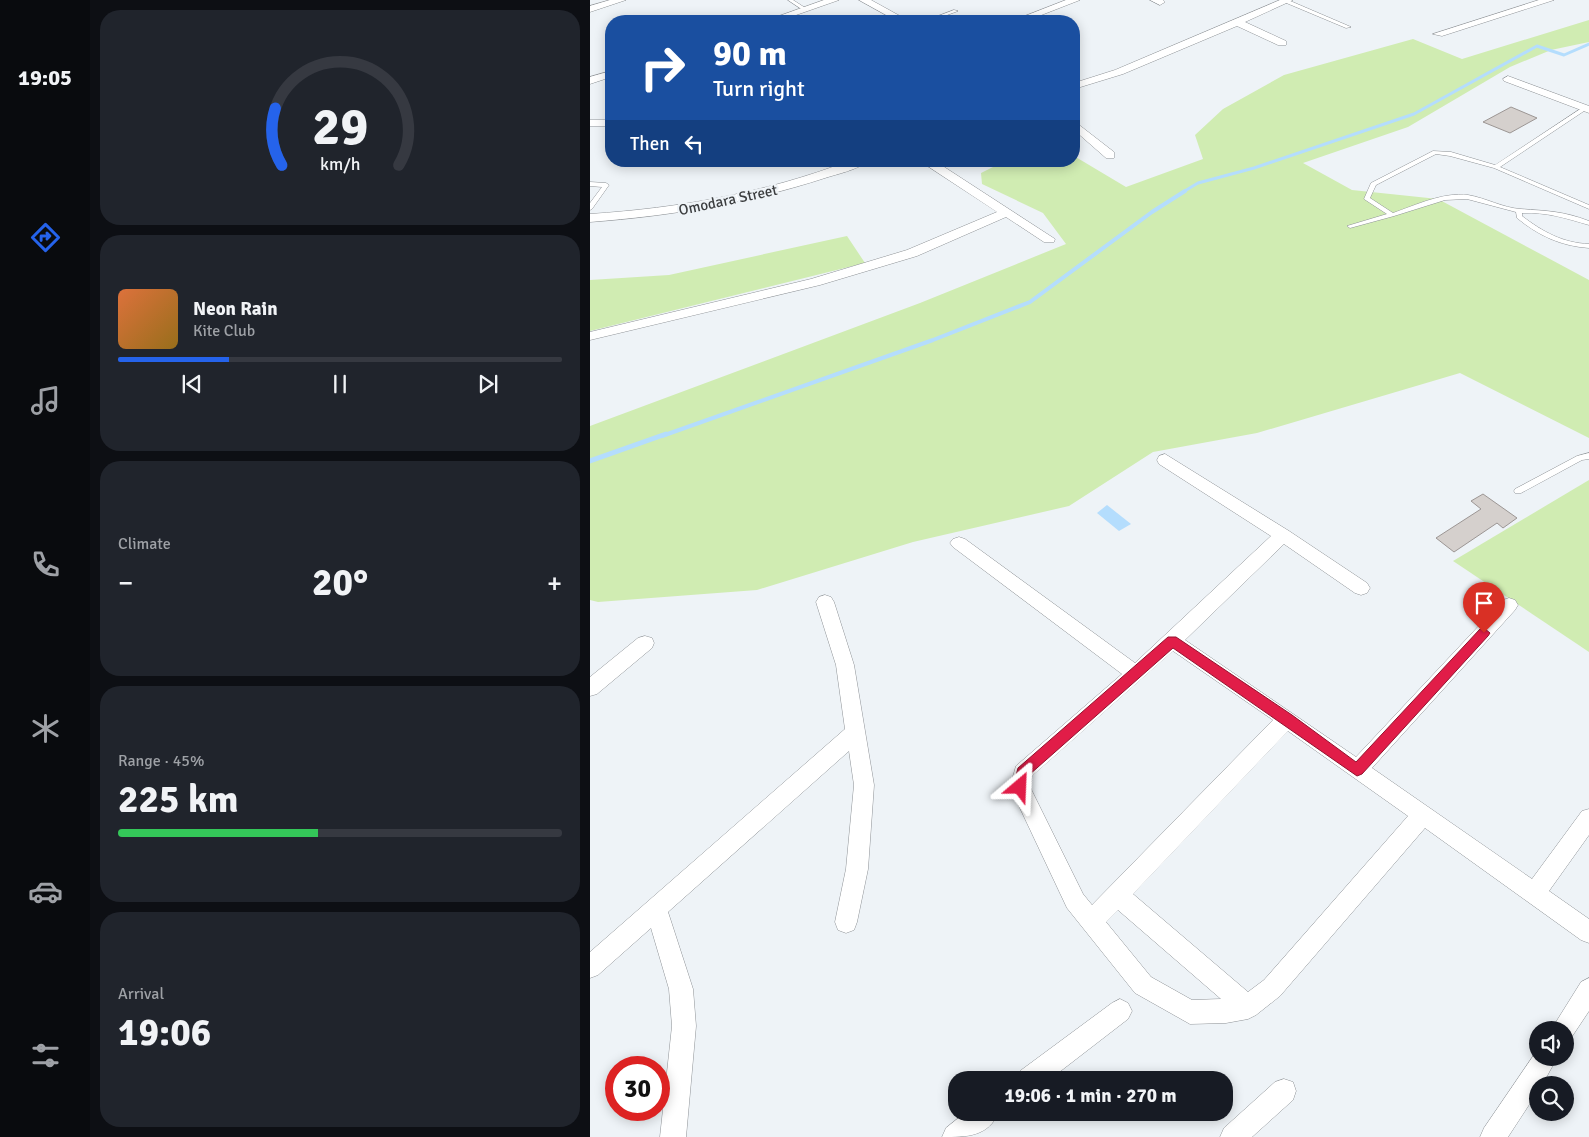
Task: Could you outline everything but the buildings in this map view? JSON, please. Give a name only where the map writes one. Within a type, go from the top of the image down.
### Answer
[{"type":"street","points":[[590,9],[621,0]]},
{"type":"street","points":[[788,15],[834,0]]},
{"type":"street","points":[[864,0],[893,15]]},
{"type":"street","points":[[1034,15],[1075,0]]},
{"type":"street","points":[[1080,84],[1119,72],[1287,0]]},
{"type":"street","points":[[1438,34],[1549,0]]},
{"type":"street","points":[[1237,22],[1282,42]]},
{"type":"street","points":[[590,80],[605,76]]},
{"type":"street","points":[[1508,79],[1587,109]]},
{"type":"street","points":[[590,123],[605,123]]},
{"type":"street","points":[[1080,129],[1110,155]]},
{"type":"street","name":"Omodara Street","points":[[590,218],[658,214],[736,200],[792,185],[844,167]]},
{"type":"street","points":[[936,167],[1049,239]]},
{"type":"street","points":[[590,336],[815,282],[912,253],[1007,212]]},
{"type":"street","points":[[1165,460],[1362,588]]},
{"type":"street","points":[[1283,535],[1136,674],[1023,772],[1020,779],[1020,787],[1075,901],[1143,986],[1190,1012],[1226,1011],[1248,1007],[1272,988],[1422,816]]},
{"type":"street","points":[[959,543],[1136,674]]},
{"type":"street","points":[[824,602],[845,665],[864,785],[857,869],[846,922]]},
{"type":"street","points":[[1357,770],[1509,605]]},
{"type":"street","points":[[1172,641],[1288,719],[1422,816],[1589,932]]},
{"type":"street","points":[[593,680],[645,643]]},
{"type":"street","points":[[1091,922],[1288,719]]},
{"type":"street","points":[[590,968],[855,733]]},
{"type":"street","points":[[1534,894],[1589,818]]},
{"type":"street","points":[[1117,895],[1248,1007]]},
{"type":"street","points":[[656,908],[681,989],[684,1026],[673,1137]]},
{"type":"street","points":[[1569,1021],[1589,990]]},
{"type":"street","points":[[1041,1071],[1120,1011]]},
{"type":"street","points":[[1493,1137],[1540,1066]]},
{"type":"street","points":[[1233,1137],[1284,1091]]},
{"type":"street","points":[[955,1137],[975,1121]]},
{"type":"lane","points":[[790,0],[805,9]]},
{"type":"lane","points":[[1287,0],[1348,27]]},
{"type":"lane","points":[[944,15],[956,11]]},
{"type":"lane","points":[[1496,167],[1587,109]]},
{"type":"lane","points":[[1392,215],[1367,199],[1373,184],[1430,154],[1451,154],[1496,167],[1589,207]]},
{"type":"lane","points":[[590,184],[606,185],[590,208]]},
{"type":"lane","points":[[1350,226],[1444,198],[1467,197],[1519,211],[1549,210],[1572,215],[1589,223]]},
{"type":"lane","points":[[1519,211],[1519,217],[1539,233],[1574,246],[1589,246]]},
{"type":"lane","points":[[1518,491],[1580,458],[1589,456]]},
{"type":"green space","points":[[1589,20],[1589,42],[1551,50],[1510,67],[1408,127],[1303,163],[1352,190],[1438,199],[1589,280],[1589,438],[1460,373],[1257,433],[1153,452],[1069,506],[913,542],[757,590],[598,602],[590,600],[590,426],[920,303],[1066,244],[1043,213],[982,184],[981,173],[993,167],[1080,167],[1080,160],[1126,187],[1203,159],[1195,135],[1223,109],[1284,75],[1413,39],[1462,59]]},
{"type":"green space","points":[[847,236],[865,263],[590,331],[590,280],[669,275]]},
{"type":"green space","points":[[1589,480],[1589,652],[1453,561]]},
{"type":"water","points":[[1107,505],[1131,524],[1119,531],[1097,513]]},
{"type":"waterway","points":[[1183,192],[1198,183],[1254,168],[1414,114],[1537,46],[1564,55],[1589,44]]},
{"type":"waterway","points":[[662,436],[933,340],[1030,302],[1152,212],[1185,191]]},
{"type":"waterway","points":[[590,461],[666,434]]},
{"type":"route","points":[[1020,787],[1020,779],[1023,772],[1172,641],[1288,719],[1357,770],[1484,633]]}]
